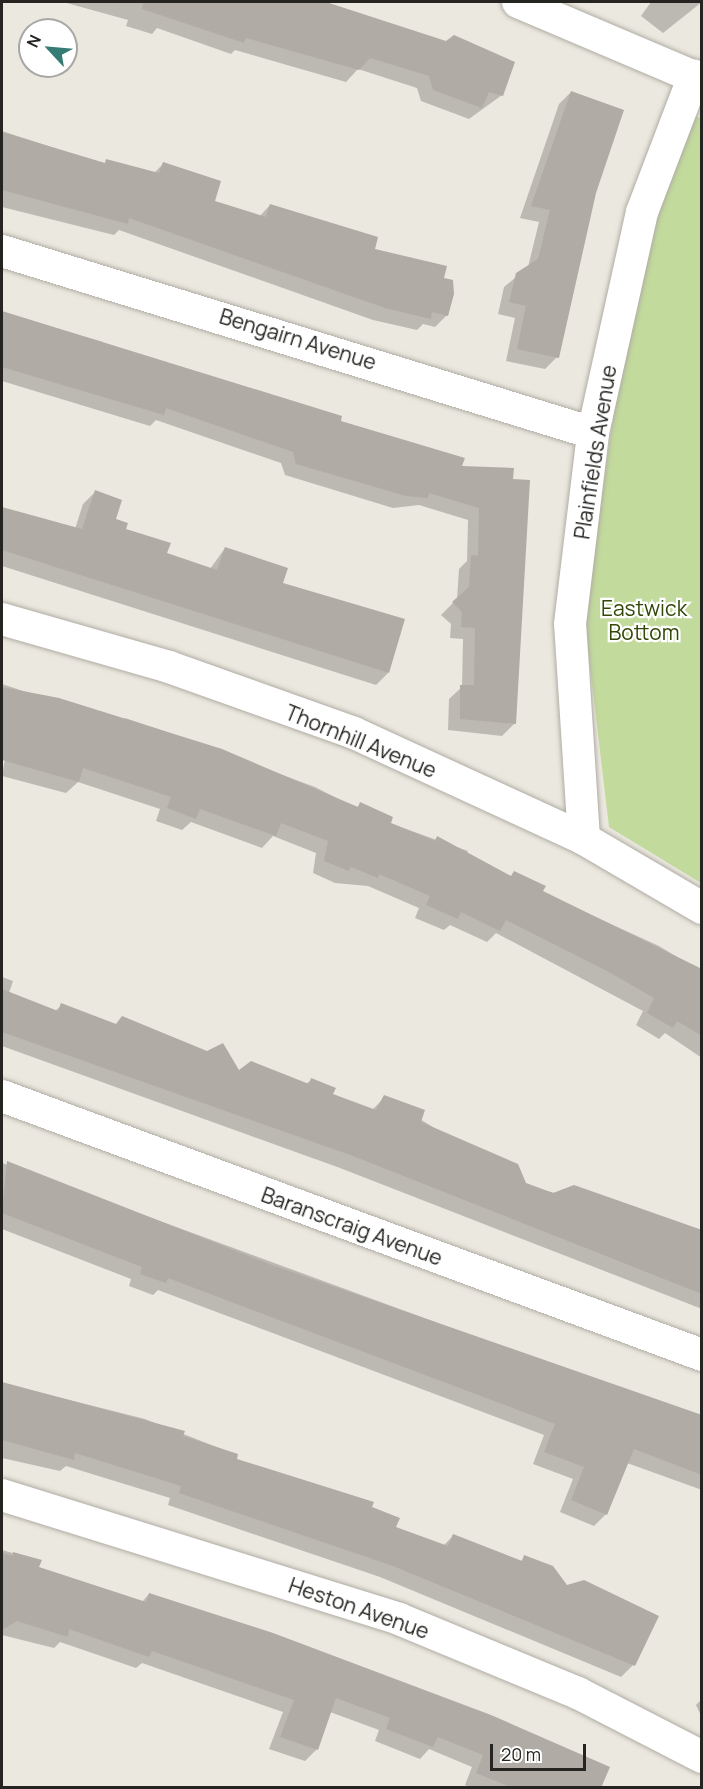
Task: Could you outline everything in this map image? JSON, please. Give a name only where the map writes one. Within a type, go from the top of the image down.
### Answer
[{"type":"street","points":[[518,2],[698,78]]},
{"type":"street","name":"Plainfields Avenue","points":[[584,839],[570,624],[593,434],[642,213],[698,78]]},
{"type":"street","name":"Bengairn Avenue","points":[[2,251],[593,434]]},
{"type":"street","name":"Thornhill Avenue","points":[[2,619],[169,668],[354,733],[584,839],[702,908]]},
{"type":"street","name":"Baranscraig Avenue","points":[[2,1096],[702,1355]]},
{"type":"street","name":"Heston Avenue","points":[[2,1495],[399,1619],[578,1694],[702,1757]]},
{"type":"green space","name":"Eastwick Bottom","points":[[690,113],[702,119],[701,883],[609,827],[584,616],[616,399],[648,248]]},
{"type":"building","points":[[143,2],[326,2],[446,41],[454,35],[515,62],[503,96],[489,92],[482,108],[433,90],[429,76],[370,58],[359,70],[246,38],[244,43],[142,9]]},
{"type":"building","points":[[571,91],[624,110],[596,193],[559,358],[517,349],[526,306],[509,302],[516,273],[538,259],[550,210],[531,206]]},
{"type":"building","points":[[2,132],[105,163],[106,159],[159,173],[163,162],[221,181],[215,201],[266,217],[270,204],[378,237],[375,249],[447,266],[444,278],[453,280],[454,294],[448,316],[432,312],[431,319],[385,308],[129,218],[128,224],[2,190]]},
{"type":"building","points":[[2,311],[342,416],[341,421],[465,458],[462,466],[514,468],[513,479],[530,480],[516,724],[460,719],[460,685],[474,685],[475,628],[461,627],[462,612],[452,602],[469,587],[471,555],[478,556],[479,508],[429,493],[428,498],[406,496],[296,464],[293,452],[166,408],[164,415],[2,367]]},
{"type":"building","points":[[95,490],[122,500],[116,519],[128,523],[126,529],[171,543],[167,553],[217,570],[225,547],[288,568],[283,583],[405,619],[389,673],[2,550],[2,507],[82,529]]},
{"type":"building","points":[[2,687],[59,698],[222,749],[358,807],[360,802],[393,817],[391,823],[435,841],[437,836],[511,876],[514,871],[546,886],[543,891],[702,969],[702,1036],[677,1021],[673,1028],[647,1013],[654,998],[609,972],[506,920],[500,931],[461,912],[458,919],[426,905],[430,896],[379,874],[378,878],[351,867],[349,871],[324,861],[328,841],[281,823],[276,836],[200,809],[196,819],[167,808],[171,797],[83,768],[79,782],[2,760]]},
{"type":"building","points":[[2,989],[58,1011],[61,1003],[116,1024],[122,1016],[207,1051],[223,1043],[239,1070],[251,1061],[309,1084],[311,1078],[336,1088],[333,1094],[376,1110],[384,1095],[425,1110],[421,1122],[518,1164],[526,1183],[553,1193],[574,1185],[702,1230],[702,1294],[353,1156],[2,1032]]},
{"type":"building","points":[[7,1161],[272,1265],[702,1415],[702,1475],[634,1449],[607,1515],[571,1500],[584,1467],[544,1452],[555,1424],[168,1278],[166,1283],[140,1274],[142,1267],[2,1213]]},
{"type":"building","points":[[2,1382],[185,1431],[183,1436],[238,1454],[237,1459],[374,1502],[372,1507],[400,1518],[396,1527],[448,1546],[453,1534],[522,1561],[524,1555],[553,1566],[567,1585],[584,1580],[659,1616],[635,1666],[393,1566],[179,1493],[181,1486],[75,1453],[74,1460],[2,1440]]},
{"type":"building","points":[[13,1552],[42,1560],[39,1567],[146,1602],[149,1593],[273,1633],[491,1715],[610,1767],[601,1788],[513,1788],[476,1773],[483,1755],[438,1737],[433,1747],[386,1729],[390,1718],[336,1698],[318,1750],[280,1737],[294,1700],[152,1651],[149,1657],[69,1629],[68,1637],[17,1621],[2,1630],[2,1553],[13,1556]]}]
